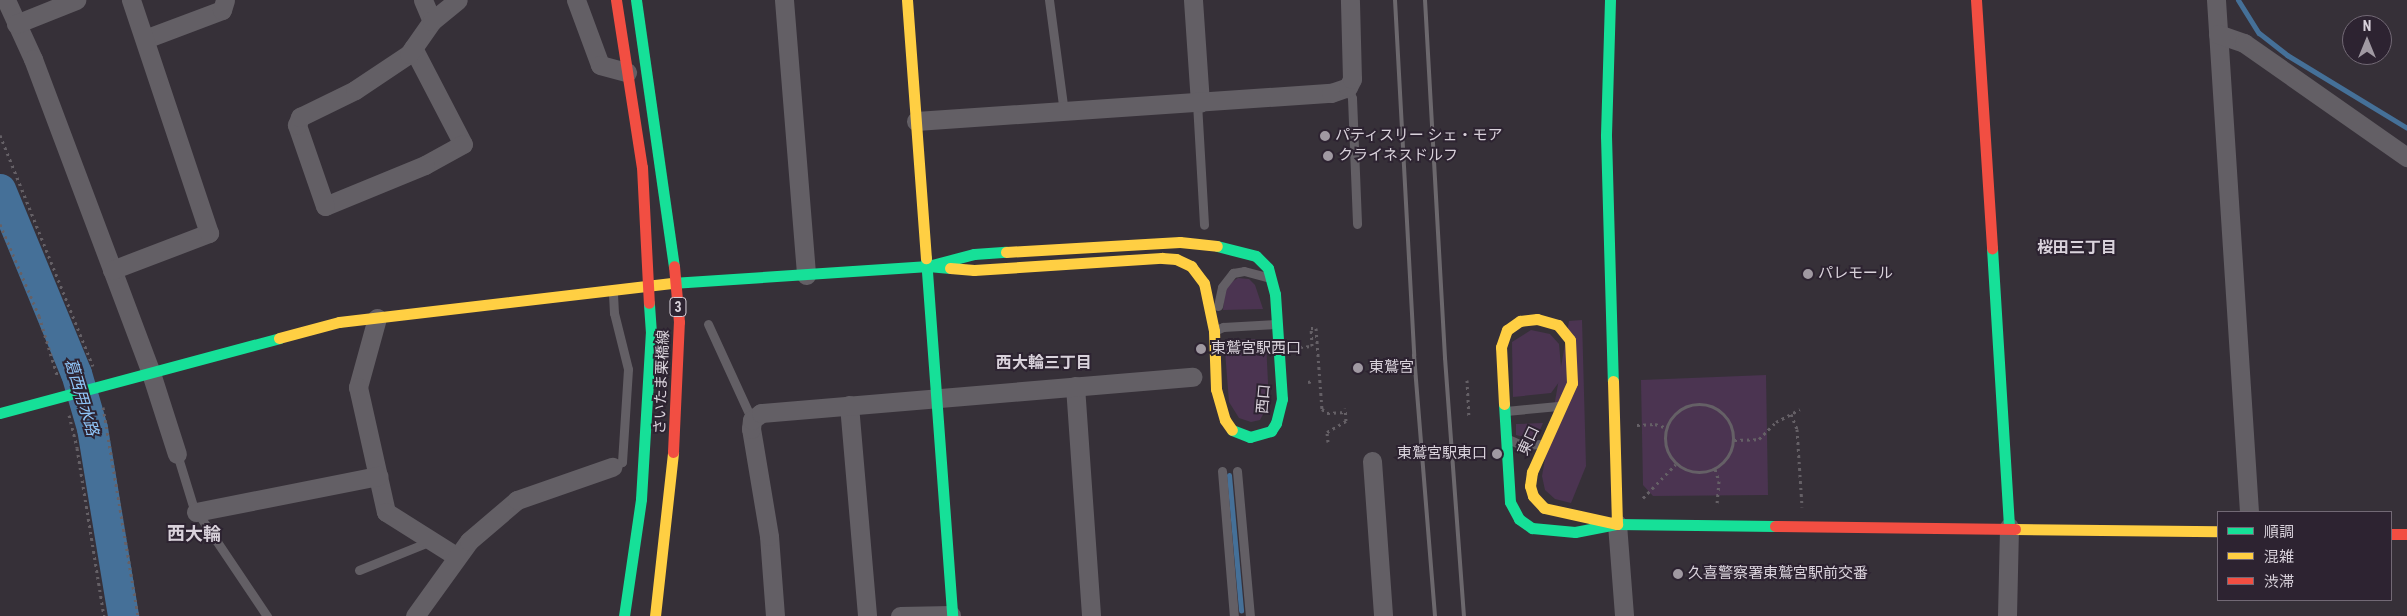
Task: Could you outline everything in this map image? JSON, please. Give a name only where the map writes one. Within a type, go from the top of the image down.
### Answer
[{"type":"street","points":[[6,0],[33,59],[150,370],[177,454]]},
{"type":"street","points":[[16,24],[76,0]]},
{"type":"street","points":[[112,270],[209,233],[131,0]]},
{"type":"street","points":[[145,39],[222,10],[226,0]]},
{"type":"street","points":[[423,0],[432,21]]},
{"type":"street","points":[[413,48],[463,144],[425,165],[325,206],[297,126],[300,117],[355,90],[413,48],[432,21],[458,0]]},
{"type":"street","points":[[576,0],[600,65],[627,72]]},
{"type":"street","name":"さいたま栗橋線","points":[[616,0],[642,166],[650,284],[651,333],[641,499],[624,616]]},
{"type":"street","name":"さいたま栗橋線","points":[[636,0],[677,282],[677,421],[655,616]]},
{"type":"street","points":[[784,0],[806,275]]},
{"type":"street","points":[[900,616],[952,615],[938,397],[907,0]]},
{"type":"street","points":[[1192,0],[1198,103]]},
{"type":"street","points":[[916,121],[1331,93],[1348,87],[1352,79],[1350,0]]},
{"type":"street","points":[[1610,0],[1606,136],[1617,524],[1624,616]]},
{"type":"street","points":[[1976,0],[2009,527],[2007,616]]},
{"type":"street","points":[[2216,0],[2249,511]]},
{"type":"street","points":[[2218,34],[2244,43],[2407,157]]},
{"type":"street","name":"西口","points":[[1180,242],[1229,247],[1256,256],[1268,268],[1272,279],[1277,324],[1280,412],[1270,431],[1260,436],[1240,434],[1224,420],[1216,389],[1214,331],[1204,283],[1191,266],[1176,259],[974,270],[928,266],[974,254],[1180,242]]},
{"type":"street","points":[[0,413],[150,370],[339,322],[613,291],[650,284],[928,266]]},
{"type":"street","points":[[377,318],[358,387],[386,512],[456,556]]},
{"type":"street","name":"東口","points":[[1529,319],[1558,325],[1570,340],[1572,383],[1530,479],[1530,486],[1538,503],[1555,511],[1586,514],[1617,524],[1575,532],[1543,530],[1525,524],[1514,513],[1510,502],[1504,411],[1502,337],[1512,325],[1529,319]]},
{"type":"street","points":[[775,616],[769,536],[750,430],[752,420],[761,413],[1192,377]]},
{"type":"street","points":[[1075,386],[1091,616]]},
{"type":"street","points":[[849,406],[867,616]]},
{"type":"street","points":[[1372,461],[1383,616]]},
{"type":"street","points":[[415,616],[456,556],[517,500],[612,467]]},
{"type":"street","points":[[196,512],[378,476]]},
{"type":"street","points":[[1617,524],[2009,527],[2217,531]]},
{"type":"street","points":[[2392,534],[2407,534]]},
{"type":"lane","points":[[1050,0],[1064,112]]},
{"type":"lane","points":[[1348,87],[1352,98],[1357,224]]},
{"type":"lane","points":[[1198,103],[1204,225]]},
{"type":"lane","points":[[1214,331],[1226,278],[1244,271],[1272,279]]},
{"type":"lane","points":[[612,467],[622,462],[628,369],[614,313],[613,291]]},
{"type":"lane","points":[[708,324],[752,420]]},
{"type":"lane","points":[[1214,331],[1223,327],[1277,324]]},
{"type":"lane","points":[[1504,411],[1563,404]]},
{"type":"lane","points":[[1506,437],[1532,446],[1546,442]]},
{"type":"lane","points":[[177,454],[196,512],[266,616]]},
{"type":"lane","points":[[1222,471],[1234,616]]},
{"type":"lane","points":[[1237,471],[1250,616]]},
{"type":"lane","points":[[359,570],[431,540]]},
{"type":"path","points":[[0,135],[96,373]]},
{"type":"path","points":[[0,224],[39,316],[59,382]]},
{"type":"path","points":[[1299,347],[1312,346],[1311,328],[1316,328],[1322,409],[1327,413],[1345,410],[1346,421],[1327,432],[1328,442]]},
{"type":"path","points":[[1467,380],[1469,416]]},
{"type":"path","points":[[1308,382],[1313,382]]},
{"type":"path","points":[[102,399],[138,616]]},
{"type":"path","points":[[1688,406],[1710,406],[1727,419],[1734,440],[1726,460],[1715,468],[1696,473],[1676,464],[1665,444],[1667,428],[1677,412],[1688,406]]},
{"type":"path","points":[[67,408],[77,448],[104,616]]},
{"type":"path","points":[[1734,440],[1759,439],[1776,422],[1800,409]]},
{"type":"path","points":[[1791,414],[1797,429],[1802,507]]},
{"type":"path","points":[[1637,425],[1655,424],[1667,428]]},
{"type":"path","points":[[1643,498],[1676,464]]},
{"type":"path","points":[[1715,468],[1719,481],[1717,503]]},
{"type":"shaded area","points":[[1238,278],[1249,279],[1255,285],[1263,309],[1223,310],[1225,291],[1230,283]]},
{"type":"shaded area","points":[[1582,320],[1586,466],[1571,503],[1555,499],[1545,490],[1542,476],[1569,321]]},
{"type":"shaded area","points":[[1531,330],[1550,334],[1559,344],[1562,378],[1551,393],[1513,397],[1512,342]]},
{"type":"shaded area","points":[[1262,339],[1266,342],[1269,403],[1260,420],[1251,422],[1239,418],[1229,402],[1225,351],[1232,340]]},
{"type":"shaded area","points":[[1766,375],[1768,495],[1653,496],[1643,485],[1641,380]]},
{"type":"shaded area","points":[[1543,423],[1537,437],[1532,439],[1516,435],[1516,424]]},
{"type":"waterway","points":[[2238,0],[2259,33],[2287,55],[2407,128]]},
{"type":"waterway","name":"葛西用水路","points":[[0,189],[76,373],[92,428],[123,616]]},
{"type":"waterway","points":[[1229,475],[1241,610]]},
{"type":"railway","points":[[1395,0],[1414,355],[1435,616]]},
{"type":"railway","points":[[1425,0],[1445,358],[1464,616]]},
{"type":"traffic: fast","points":[[636,0],[674,266]]},
{"type":"traffic: fast","points":[[1610,0],[1606,136],[1613,381]]},
{"type":"traffic: fast","points":[[1217,246],[1256,256],[1268,268],[1275,294],[1282,399],[1276,423],[1271,431],[1250,437],[1232,430]]},
{"type":"traffic: fast","points":[[1992,248],[2009,527]]},
{"type":"traffic: fast","points":[[928,266],[974,254],[1006,252]]},
{"type":"traffic: fast","points":[[926,258],[952,616]]},
{"type":"traffic: fast","points":[[672,283],[928,266],[950,268]]},
{"type":"traffic: fast","points":[[624,616],[641,499],[651,333],[649,303]]},
{"type":"traffic: fast","points":[[0,413],[279,338]]},
{"type":"traffic: fast","points":[[1504,404],[1510,502],[1519,519],[1532,528],[1575,532],[1617,524],[1775,526]]},
{"type":"traffic: slow","points":[[907,0],[926,258]]},
{"type":"traffic: slow","points":[[1006,252],[1180,242],[1217,246]]},
{"type":"traffic: slow","points":[[950,268],[974,270],[1162,258],[1176,259],[1191,266],[1204,283],[1214,331],[1216,389],[1225,420],[1232,430]]},
{"type":"traffic: slow","points":[[279,338],[339,322],[672,283]]},
{"type":"traffic: slow","points":[[1504,404],[1501,347],[1507,330],[1520,321],[1537,319],[1558,325],[1570,340],[1572,383],[1532,472],[1530,486],[1533,496],[1544,508],[1617,524]]},
{"type":"traffic: slow","points":[[1613,381],[1617,524]]},
{"type":"traffic: slow","points":[[655,616],[673,452]]},
{"type":"traffic: slow","points":[[2015,529],[2217,531]]},
{"type":"traffic: jam","points":[[616,0],[642,167],[649,303]]},
{"type":"traffic: jam","points":[[1976,0],[1992,248]]},
{"type":"traffic: jam","points":[[673,452],[679,322],[674,266]]},
{"type":"traffic: jam","points":[[1775,526],[2015,529]]},
{"type":"traffic: jam","points":[[2392,534],[2407,534]]},
{"type":"place","name":"パティスリー シェ・モア","points":[[1325,136]]},
{"type":"place","name":"クライネスドルフ","points":[[1328,156]]},
{"type":"place","name":"パレモール","points":[[1808,274]]},
{"type":"place","name":"東鷲宮駅西口","points":[[1201,349]]},
{"type":"place","name":"東鷲宮","points":[[1358,368]]},
{"type":"place","name":"東鷲宮駅東口","points":[[1497,454]]},
{"type":"place","name":"久喜警察署東鷲宮駅前交番","points":[[1678,574]]},
{"type":"district","name":"桜田三丁目","points":[[2077,248]]},
{"type":"district","name":"西大輪三丁目","points":[[1044,363]]},
{"type":"district","name":"西大輪","points":[[194,534]]}]
